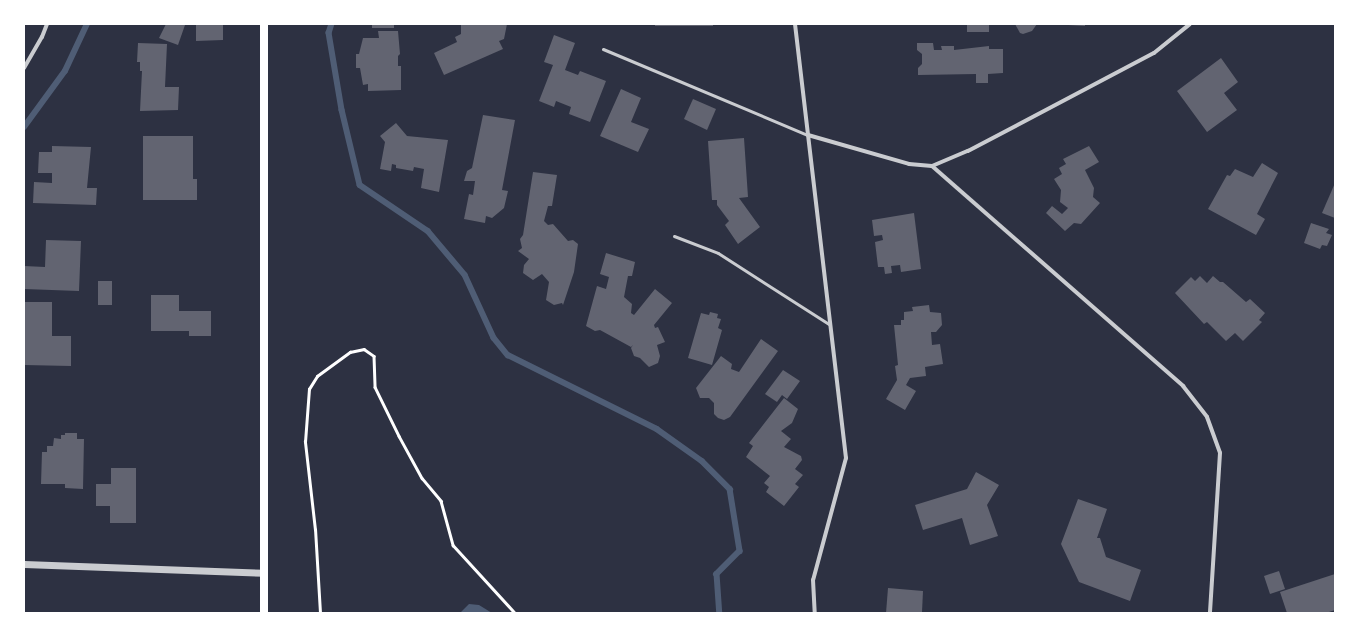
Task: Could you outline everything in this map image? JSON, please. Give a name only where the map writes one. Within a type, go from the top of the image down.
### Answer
[{"type":"main road","points":[[264,24],[264,613]]},
{"type":"street","points":[[24,68],[42,37],[47,24]]},
{"type":"street","points":[[795,24],[846,458],[813,580],[815,613]]},
{"type":"street","points":[[808,135],[909,164],[932,166],[968,151],[1154,53],[1190,24]]},
{"type":"street","points":[[932,166],[1183,386],[1207,417],[1220,453],[1210,613]]},
{"type":"street","points":[[24,564],[264,573]]},
{"type":"lane","points":[[603,50],[808,135]]},
{"type":"lane","points":[[674,236],[718,253],[830,325]]},
{"type":"path","points":[[320,613],[316,530],[305,442],[309,389],[317,376],[350,352],[364,348],[374,356],[375,387],[399,436],[422,478],[441,501],[453,546],[515,613]]},
{"type":"water","points":[[469,604],[479,605],[492,613],[460,613]]},
{"type":"building","points":[[166,24],[185,25],[178,45],[159,38]]},
{"type":"building","points":[[196,24],[223,24],[223,40],[196,41]]},
{"type":"building","points":[[372,24],[394,24],[394,28],[372,28]]},
{"type":"building","points":[[461,24],[507,24],[504,39],[499,41],[503,49],[444,75],[434,53],[457,42],[455,37],[461,34]]},
{"type":"building","points":[[655,24],[713,24],[713,26],[655,26]]},
{"type":"building","points":[[967,24],[989,24],[989,32],[967,32]]},
{"type":"building","points":[[1015,24],[1037,24],[1032,31],[1023,34],[1020,33]]},
{"type":"building","points":[[1085,24],[1085,26],[1068,25]]},
{"type":"building","points":[[378,31],[398,31],[400,54],[398,56],[398,66],[401,66],[401,90],[368,91],[368,84],[363,85],[360,68],[356,68],[356,54],[359,54],[363,38],[379,38]]},
{"type":"building","points":[[554,35],[575,43],[565,70],[578,75],[580,71],[606,81],[590,122],[569,114],[571,107],[556,101],[554,107],[539,101],[553,65],[544,62]]},
{"type":"building","points":[[138,43],[167,44],[165,87],[179,87],[178,110],[140,111],[142,71],[140,71],[140,62],[137,62]]},
{"type":"building","points":[[917,43],[933,43],[934,50],[942,50],[941,46],[954,46],[954,50],[989,46],[989,49],[1003,49],[1003,73],[988,74],[988,83],[976,83],[976,74],[918,75],[918,68],[922,64],[922,54],[917,50]]},
{"type":"building","points":[[1221,58],[1238,82],[1224,93],[1237,110],[1207,132],[1177,91]]},
{"type":"building","points":[[621,89],[641,98],[631,122],[649,129],[638,152],[600,136]]},
{"type":"building","points":[[693,99],[716,109],[707,130],[684,119]]},
{"type":"building","points":[[483,115],[515,120],[502,190],[508,191],[504,208],[492,218],[486,216],[485,223],[464,219],[469,194],[473,195],[475,181],[464,181],[467,171],[472,168]]},
{"type":"building","points":[[396,123],[407,136],[448,140],[439,192],[421,188],[424,169],[414,167],[413,171],[396,168],[396,165],[392,164],[391,171],[380,169],[385,142],[380,136]]},
{"type":"building","points":[[143,136],[193,136],[193,179],[197,179],[197,200],[143,200]]},
{"type":"building","points":[[744,138],[748,197],[739,198],[760,227],[738,244],[725,225],[729,221],[717,205],[717,200],[712,200],[708,141]]},
{"type":"building","points":[[52,146],[91,147],[87,188],[97,188],[96,205],[33,203],[34,182],[52,183],[52,173],[38,173],[39,152],[52,152]]},
{"type":"building","points":[[1089,146],[1099,162],[1085,170],[1094,188],[1093,197],[1100,203],[1081,224],[1074,223],[1065,231],[1046,213],[1052,206],[1062,214],[1068,208],[1060,202],[1061,190],[1054,179],[1062,174],[1059,168],[1066,164],[1063,159]]},
{"type":"building","points":[[1262,163],[1278,173],[1257,214],[1265,219],[1256,235],[1208,209],[1227,175],[1230,176],[1235,169],[1253,177]]},
{"type":"building","points":[[533,172],[557,175],[552,206],[548,206],[544,221],[548,225],[553,224],[568,241],[573,240],[578,244],[574,272],[563,305],[562,303],[554,305],[546,300],[549,282],[542,274],[533,280],[523,273],[524,265],[529,259],[518,251],[522,248],[520,239],[523,235]]},
{"type":"building","points":[[1335,183],[1335,218],[1322,213]]},
{"type":"building","points":[[914,213],[921,269],[901,272],[900,265],[891,266],[892,273],[885,274],[884,267],[878,267],[875,242],[883,240],[882,235],[874,236],[872,220]]},
{"type":"building","points":[[1311,223],[1329,229],[1326,233],[1332,235],[1327,246],[1322,245],[1320,249],[1304,243]]},
{"type":"building","points":[[46,240],[81,241],[79,291],[24,289],[24,266],[45,267]]},
{"type":"building","points":[[606,253],[635,262],[632,276],[628,276],[624,297],[632,304],[631,313],[634,315],[655,289],[672,303],[654,325],[655,328],[658,327],[665,342],[657,345],[660,356],[658,363],[649,367],[640,358],[634,356],[631,348],[633,345],[631,347],[600,330],[595,331],[586,326],[597,286],[606,289],[609,277],[600,274]]},
{"type":"building","points":[[1200,276],[1207,283],[1213,276],[1220,282],[1223,282],[1246,302],[1250,299],[1265,313],[1259,320],[1262,322],[1243,341],[1235,333],[1226,341],[1207,322],[1204,324],[1175,293],[1191,277],[1195,281]]},
{"type":"building","points":[[98,281],[112,281],[112,305],[98,305]]},
{"type":"building","points":[[151,295],[179,295],[179,311],[211,311],[211,336],[189,336],[189,331],[151,331]]},
{"type":"building","points":[[24,302],[52,302],[52,336],[71,336],[71,366],[24,365]]},
{"type":"building","points":[[929,305],[930,312],[941,313],[942,325],[936,332],[931,332],[932,345],[940,344],[943,364],[925,367],[926,376],[910,378],[906,385],[916,391],[905,410],[886,399],[897,380],[895,366],[898,365],[894,325],[901,325],[901,320],[904,320],[904,312],[913,311],[912,307]]},
{"type":"building","points":[[710,312],[718,314],[717,318],[721,319],[718,328],[722,330],[712,365],[688,358],[701,313],[709,315]]},
{"type":"building","points":[[761,339],[778,351],[730,417],[724,420],[718,418],[714,414],[714,403],[709,398],[700,398],[696,388],[721,356],[732,364],[731,369],[739,372]]},
{"type":"building","points":[[783,370],[800,381],[787,399],[782,395],[777,402],[765,394]]},
{"type":"building","points":[[784,398],[798,409],[792,423],[781,431],[791,439],[784,447],[801,456],[802,460],[795,469],[803,475],[795,484],[799,487],[784,506],[766,492],[769,487],[764,483],[770,476],[746,457],[753,446],[749,443]]},
{"type":"building","points":[[65,433],[77,433],[77,439],[84,439],[83,489],[65,488],[65,484],[41,484],[42,452],[47,452],[47,446],[53,446],[54,438],[61,439],[61,435],[65,435]]},
{"type":"building","points":[[111,468],[136,468],[136,523],[110,523],[110,506],[96,506],[96,484],[111,484]]},
{"type":"building","points":[[976,472],[999,485],[987,505],[998,536],[970,545],[962,518],[923,530],[915,505],[967,489]]},
{"type":"building","points":[[1078,499],[1107,509],[1097,538],[1100,538],[1106,557],[1141,570],[1130,601],[1079,582],[1061,544]]},
{"type":"building","points":[[1279,571],[1285,589],[1270,594],[1264,576]]},
{"type":"building","points":[[1335,574],[1335,610],[1326,613],[1287,613],[1280,592]]},
{"type":"building","points":[[888,588],[923,591],[922,612],[886,613]]},
{"type":"waterway","points":[[24,127],[65,71],[87,24]]},
{"type":"waterway","points":[[332,24],[329,33],[342,110],[360,185],[428,231],[465,275],[494,338],[508,355],[657,429],[702,461],[730,489],[740,551],[717,574],[720,613]]}]
